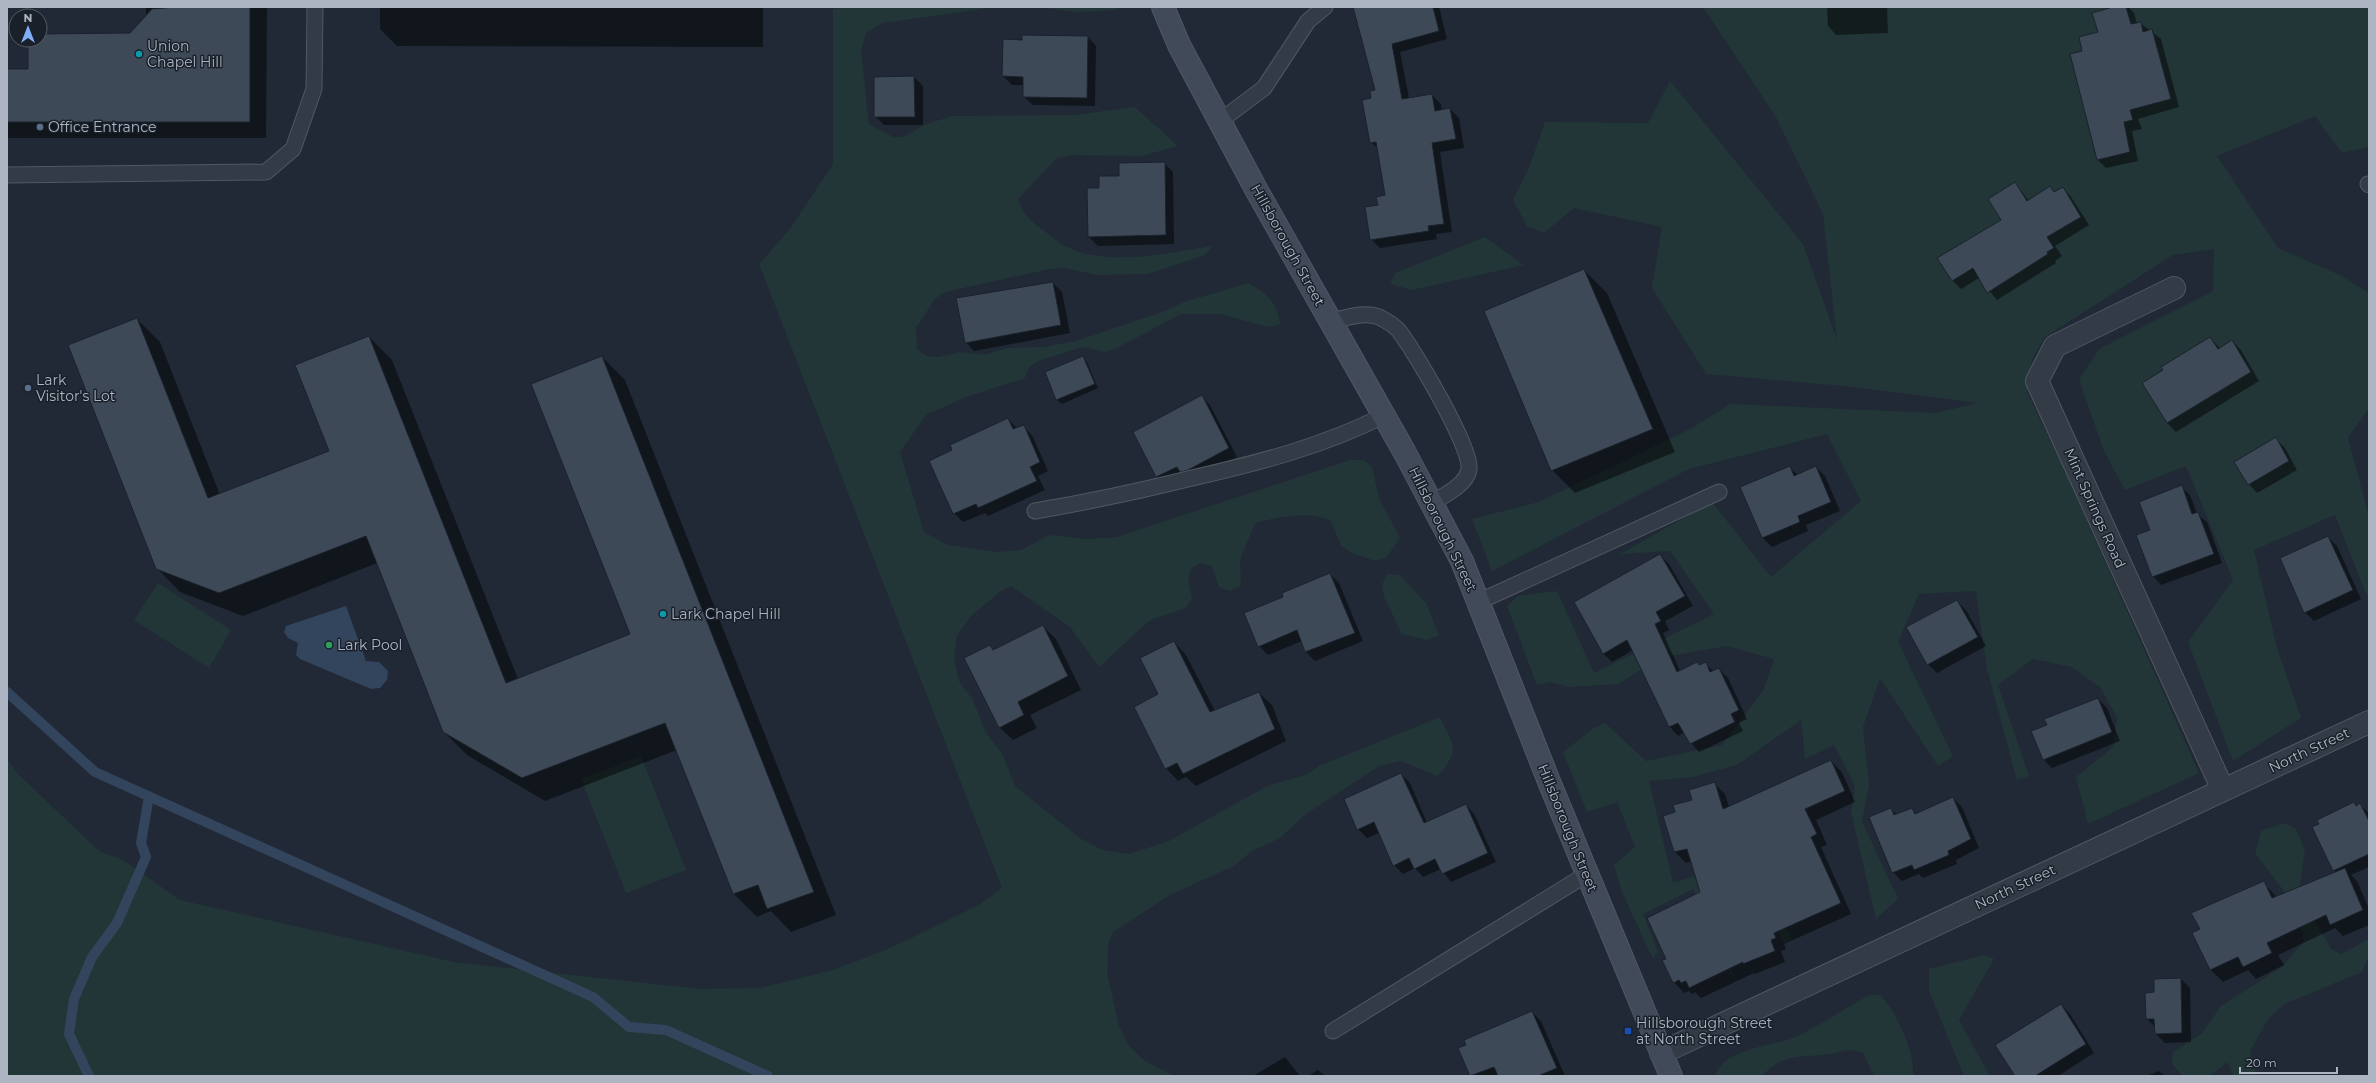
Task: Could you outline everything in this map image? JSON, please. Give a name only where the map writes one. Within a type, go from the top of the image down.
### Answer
[{"type":"street","name":"Hillsborough Street","points":[[1163,7],[1179,45],[1220,121],[1385,415],[1462,561],[1587,874],[1671,1076]]},
{"type":"street","name":"Mint Springs Road","points":[[2174,288],[2055,346],[2037,381],[2223,790]]},
{"type":"street","name":"North Street","points":[[1661,1053],[2369,723]]},
{"type":"lane","points":[[7,175],[266,172],[293,149],[314,89],[315,7]]},
{"type":"lane","points":[[1220,121],[1264,88],[1308,21],[1325,7]]},
{"type":"lane","points":[[1331,321],[1360,315],[1378,317],[1398,329],[1419,360],[1464,448],[1469,469],[1462,483],[1432,503]]},
{"type":"lane","points":[[1035,511],[1108,498],[1267,461],[1360,428],[1385,415]]},
{"type":"lane","points":[[1478,602],[1719,492]]},
{"type":"lane","points":[[1333,1031],[1587,874]]},
{"type":"green space","points":[[847,7],[997,7],[882,23],[866,33],[861,51],[869,124],[893,137],[903,137],[926,124],[953,116],[1073,115],[1135,107],[1178,146],[1142,156],[1074,155],[1057,158],[1018,199],[1020,205],[1033,222],[1057,241],[1067,247],[1083,253],[1101,256],[1138,257],[1212,246],[1205,255],[1148,274],[1097,275],[1064,268],[1050,269],[945,292],[935,299],[916,328],[917,349],[926,356],[938,357],[960,352],[984,355],[1007,348],[1043,347],[1076,341],[1162,312],[1184,302],[1249,283],[1267,296],[1274,304],[1280,324],[1268,327],[1220,314],[1181,314],[1115,349],[1105,352],[1083,347],[1038,361],[1029,367],[1025,378],[966,397],[926,415],[900,452],[924,532],[948,545],[997,552],[1021,550],[1049,535],[1088,539],[1117,537],[1350,460],[1364,460],[1372,467],[1379,498],[1400,538],[1386,558],[1375,561],[1352,553],[1341,546],[1331,521],[1322,518],[1303,515],[1255,523],[1240,560],[1241,586],[1230,591],[1219,587],[1212,566],[1200,563],[1191,569],[1188,579],[1192,599],[1186,608],[1150,620],[1099,667],[1070,627],[1011,586],[1001,591],[971,616],[957,635],[954,658],[959,681],[973,700],[986,733],[1003,755],[1015,786],[1081,839],[1103,850],[1129,854],[1169,841],[1267,786],[1308,774],[1319,766],[1440,717],[1452,741],[1453,747],[1450,759],[1438,776],[1401,761],[1379,766],[1306,814],[1280,838],[1252,851],[1234,866],[1170,895],[1113,932],[1108,945],[1107,972],[1119,1026],[1129,1046],[1145,1061],[1174,1076],[7,1076],[7,759],[18,774],[99,851],[123,860],[180,900],[454,962],[700,989],[760,988],[833,970],[888,949],[979,905],[1002,888],[759,264],[790,229],[833,164],[833,9]]},
{"type":"green space","points":[[1037,7],[1116,7],[1117,10],[1077,12]]},
{"type":"green space","points":[[1703,7],[2369,7],[2369,147],[2342,153],[2315,116],[2217,156],[2278,248],[2340,275],[2369,293],[2369,408],[2348,438],[2369,517],[2369,595],[2366,594],[2335,515],[2254,550],[2277,648],[2301,718],[2233,761],[2188,642],[2233,580],[2186,466],[2125,490],[2104,451],[2079,380],[2099,349],[2213,291],[2214,249],[2173,255],[2045,337],[2032,359],[2027,392],[2063,467],[2199,773],[2088,824],[2076,777],[2113,747],[2117,718],[2101,688],[2072,667],[2033,659],[1998,685],[2029,776],[2017,780],[1987,669],[1976,591],[1919,594],[1898,642],[1953,756],[1938,766],[1880,678],[1863,727],[1869,785],[1862,821],[1898,899],[1876,919],[1851,812],[1855,786],[1834,745],[1805,759],[1801,720],[1737,765],[1693,777],[1649,781],[1673,883],[1746,859],[1792,939],[1784,944],[1751,871],[1705,899],[1736,981],[1727,969],[1693,889],[1643,914],[1658,952],[1653,959],[1622,892],[1614,865],[1635,847],[1617,802],[1587,812],[1563,752],[1594,728],[1605,723],[1646,761],[1722,745],[1764,689],[1774,659],[1727,646],[1658,658],[1619,684],[1570,687],[1550,682],[1537,685],[1507,606],[1518,596],[1557,591],[1594,673],[1714,614],[1670,551],[1620,554],[1712,502],[1771,577],[1861,501],[1827,434],[1689,469],[1492,571],[1472,519],[1539,502],[1692,428],[1730,404],[1935,413],[1978,403],[1845,386],[1706,374],[1652,288],[1662,227],[1574,208],[1544,233],[1527,226],[1513,200],[1530,165],[1545,122],[1648,123],[1670,81],[1803,244],[1837,340],[1823,214],[1776,117]]},
{"type":"green space","points":[[1485,237],[1524,265],[1412,290],[1390,284],[1395,273]]},
{"type":"green space","points":[[1387,574],[1400,575],[1426,603],[1439,635],[1427,640],[1402,634],[1384,597],[1382,585]]},
{"type":"green space","points":[[158,583],[231,630],[209,668],[134,620]]},
{"type":"green space","points":[[641,756],[686,870],[626,893],[581,779]]},
{"type":"green space","points":[[2284,823],[2296,829],[2305,850],[2299,891],[2331,949],[2341,954],[2369,939],[2369,956],[2362,972],[2284,1004],[2267,1020],[2250,1052],[2257,1076],[2234,1076],[2227,1062],[2210,1076],[2183,1076],[2172,1064],[2173,1052],[2202,1033],[2221,1006],[2282,967],[2304,941],[2297,908],[2255,853],[2261,831]]},
{"type":"green space","points":[[1984,955],[1994,959],[1959,1020],[1990,1076],[1964,1076],[1929,991],[1929,969]]},
{"type":"green space","points":[[1869,995],[1880,995],[1893,1011],[1908,1044],[1913,1066],[1913,1076],[1874,1076],[1863,1053],[1853,1050],[1845,1050],[1784,1060],[1769,1069],[1763,1076],[1715,1076],[1721,1066],[1729,1059],[1740,1053],[1800,1035]]},
{"type":"water","name":"Lark Pool","points":[[346,606],[366,661],[379,662],[388,671],[387,680],[380,688],[371,689],[300,659],[296,655],[298,643],[288,638],[284,632],[286,626]]},
{"type":"building","name":"Union Chapel Hill","points":[[177,7],[250,7],[250,122],[7,122],[7,69],[28,69],[28,48],[48,48],[48,34],[130,33],[152,9]]},
{"type":"building","points":[[1353,7],[1433,7],[1439,31],[1392,44],[1402,99],[1432,94],[1435,111],[1450,108],[1456,139],[1432,143],[1444,224],[1428,226],[1429,231],[1370,240],[1365,207],[1378,205],[1376,197],[1385,195],[1376,142],[1370,143],[1362,100],[1371,98],[1370,91],[1375,90]]},
{"type":"building","points":[[2113,7],[2126,7],[2131,24],[2141,22],[2143,32],[2152,29],[2171,99],[2130,110],[2133,120],[2124,122],[2130,152],[2097,160],[2070,54],[2082,51],[2079,37],[2098,32],[2092,13]]},
{"type":"building","points":[[1022,35],[1088,36],[1087,98],[1023,97],[1023,77],[1002,76],[1003,39],[1022,40]]},
{"type":"building","points":[[914,76],[915,117],[874,117],[874,77]]},
{"type":"building","points":[[1165,162],[1166,235],[1088,237],[1087,188],[1099,188],[1099,176],[1119,176],[1119,163]]},
{"type":"building","points":[[2015,182],[2027,201],[2050,186],[2054,192],[2063,187],[2081,217],[2047,237],[2054,248],[2047,252],[2048,254],[1987,293],[1973,268],[1952,281],[1937,258],[2001,220],[1988,199]]},
{"type":"building","points":[[1584,269],[1653,429],[1551,471],[1484,311]]},
{"type":"building","points":[[1053,282],[1061,325],[965,343],[956,298]]},
{"type":"building","name":"Lark Chapel Hill","points":[[137,318],[208,498],[329,451],[295,365],[369,336],[506,683],[630,634],[531,384],[602,356],[814,892],[767,909],[758,885],[733,894],[665,723],[522,778],[443,732],[366,536],[219,593],[156,569],[68,345]]},
{"type":"building","points":[[2210,337],[2218,349],[2232,340],[2251,372],[2167,423],[2142,383],[2163,370],[2161,367]]},
{"type":"building","points":[[1083,356],[1095,384],[1056,400],[1045,372]]},
{"type":"building","points":[[1202,395],[1229,448],[1188,470],[1180,472],[1177,467],[1156,477],[1133,432]]},
{"type":"building","points":[[1008,418],[1013,429],[1024,425],[1040,462],[1030,467],[1037,481],[978,508],[976,504],[953,514],[929,461],[952,450],[950,445]]},
{"type":"building","points":[[2276,437],[2289,461],[2248,485],[2234,462]]},
{"type":"building","points":[[1790,466],[1794,476],[1816,466],[1831,502],[1798,516],[1800,522],[1762,538],[1740,487]]},
{"type":"building","points":[[2182,485],[2192,514],[2198,512],[2214,554],[2152,577],[2136,535],[2150,530],[2139,502]]},
{"type":"building","points":[[2328,536],[2353,590],[2304,613],[2280,558]]},
{"type":"building","points":[[1660,554],[1685,596],[1656,612],[1661,621],[1655,624],[1677,672],[1697,662],[1699,665],[1706,662],[1710,672],[1719,668],[1739,710],[1731,714],[1735,722],[1690,744],[1678,723],[1669,727],[1627,640],[1603,654],[1574,602]]},
{"type":"building","points":[[1330,573],[1355,633],[1305,652],[1297,630],[1258,647],[1244,613],[1283,597],[1282,593]]},
{"type":"building","points":[[1957,600],[1978,637],[1927,665],[1906,627]]},
{"type":"building","points":[[1043,625],[1068,676],[1018,702],[1024,715],[999,728],[964,658],[990,645],[993,650]]},
{"type":"building","points":[[1174,641],[1210,712],[1259,692],[1275,729],[1183,774],[1177,763],[1165,769],[1134,707],[1158,694],[1140,658]]},
{"type":"building","points":[[2098,698],[2112,732],[2043,760],[2031,731],[2047,725],[2044,719]]},
{"type":"building","points":[[1831,760],[1845,791],[1805,809],[1817,834],[1811,837],[1841,903],[1774,933],[1776,938],[1771,940],[1775,951],[1743,964],[1743,962],[1689,988],[1686,981],[1681,983],[1679,980],[1673,983],[1662,960],[1666,959],[1647,918],[1700,892],[1687,849],[1674,852],[1663,816],[1675,812],[1673,805],[1692,800],[1689,790],[1715,782],[1723,809]]},
{"type":"building","points":[[1401,773],[1424,823],[1466,804],[1488,853],[1442,874],[1435,859],[1414,869],[1409,858],[1393,866],[1374,822],[1357,830],[1344,799]]},
{"type":"building","points":[[1953,797],[1971,839],[1948,851],[1949,855],[1914,870],[1912,865],[1892,873],[1869,817],[1891,808],[1894,815],[1912,808],[1915,814]]},
{"type":"building","points":[[2354,802],[2356,806],[2360,803],[2369,821],[2369,854],[2333,871],[2312,827],[2319,824],[2317,820]]},
{"type":"building","points":[[2345,868],[2363,910],[2330,925],[2326,915],[2267,943],[2272,953],[2243,967],[2238,957],[2210,970],[2192,933],[2200,929],[2191,913],[2264,881],[2272,898]]},
{"type":"building","points":[[2181,978],[2182,1033],[2155,1034],[2154,1019],[2146,1019],[2145,993],[2154,992],[2154,979]]},
{"type":"building","points":[[2061,1004],[2086,1044],[2035,1076],[2015,1076],[1995,1045]]},
{"type":"building","points":[[1532,1011],[1557,1068],[1538,1076],[1498,1076],[1494,1067],[1470,1076],[1458,1048],[1466,1045],[1464,1040]]},
{"type":"waterway","points":[[7,692],[95,772],[593,997],[629,1027],[666,1030],[768,1076]]},
{"type":"waterway","points":[[89,1076],[69,1034],[74,999],[92,957],[117,923],[146,857],[141,843],[149,796]]},
{"type":"place","name":"Union Chapel Hill","points":[[139,54]]},
{"type":"place","name":"Office Entrance","points":[[40,127]]},
{"type":"place","name":"Lark Visitor's Lot","points":[[28,388]]},
{"type":"place","name":"Lark Chapel Hill","points":[[663,614]]},
{"type":"place","name":"Lark Pool","points":[[329,645]]},
{"type":"place","name":"Hillsborough Street at North Street","points":[[1628,1031]]}]
